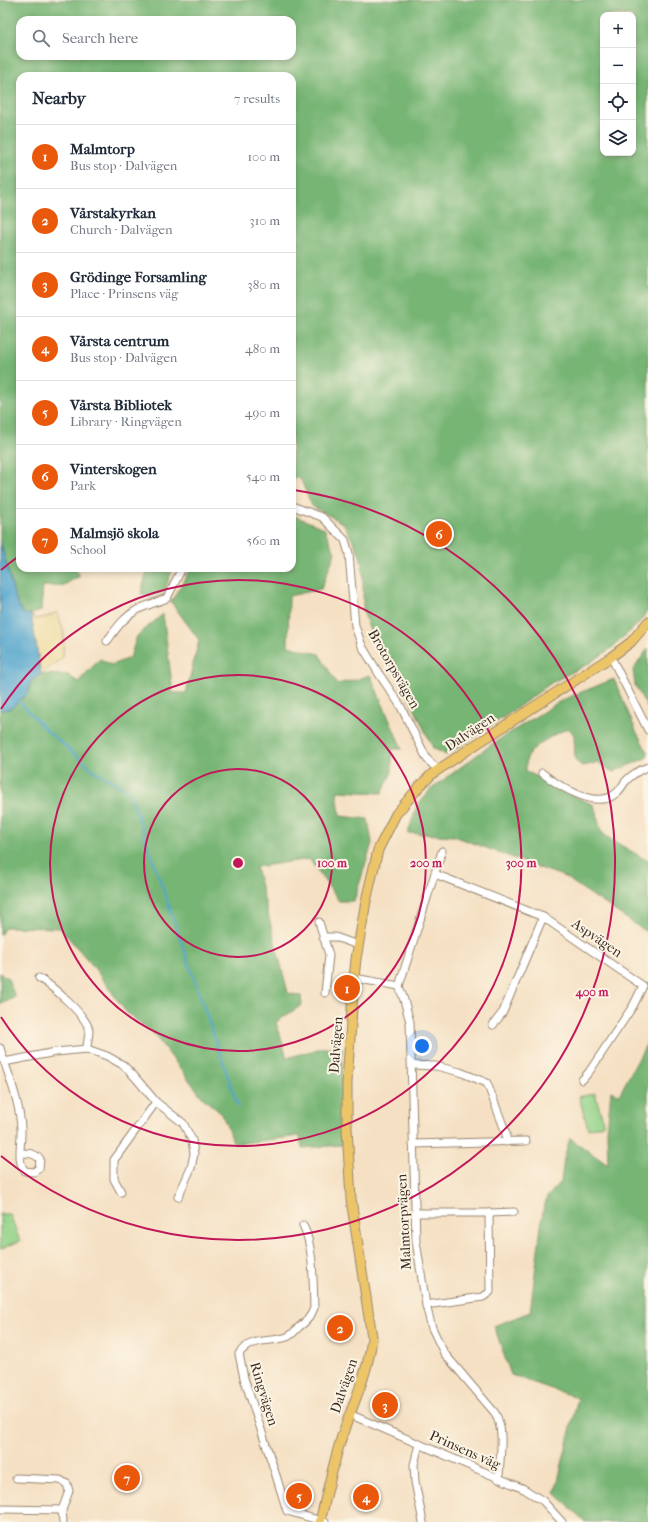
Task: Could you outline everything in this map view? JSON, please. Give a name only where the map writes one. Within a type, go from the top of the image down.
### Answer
[{"type":"main road","name":"Dalvägen","points":[[321,1522],[340,1444],[349,1414],[363,1381],[371,1350],[372,1337],[352,1204],[348,1163],[347,1084],[354,978],[358,945],[374,864],[384,837],[396,814],[425,780],[472,747],[611,657],[631,642],[648,622]]},
{"type":"street","name":"Brotorpsvägen","points":[[296,507],[322,517],[345,540],[349,554],[356,626],[362,646],[400,705],[427,758],[438,770]]},
{"type":"street","points":[[108,641],[123,620],[138,610],[166,598],[180,572]]},
{"type":"street","points":[[611,657],[648,730]]},
{"type":"street","points":[[542,773],[583,796],[605,800],[614,796],[631,776],[648,767]]},
{"type":"street","points":[[354,978],[399,986],[442,851]]},
{"type":"street","name":"Aspvägen","points":[[435,874],[543,917],[643,986],[633,1006],[589,1072],[582,1080]]},
{"type":"street","points":[[493,1025],[503,1012],[543,917]]},
{"type":"street","points":[[319,922],[328,955],[325,993]]},
{"type":"street","points":[[323,937],[335,937],[358,945]]},
{"type":"street","points":[[39,978],[50,984],[84,1020],[88,1030],[87,1049]]},
{"type":"street","name":"Malmtorpvägen","points":[[399,986],[410,1022],[416,1241],[426,1305],[432,1328],[444,1353],[495,1413],[500,1422],[502,1433],[499,1480]]},
{"type":"street","points":[[0,1048],[19,1109],[21,1153]]},
{"type":"street","points":[[4,1062],[56,1052],[87,1049],[107,1056],[124,1065],[156,1102],[183,1123],[192,1140],[194,1154],[191,1168],[178,1197]]},
{"type":"street","points":[[412,1065],[436,1066],[460,1072],[487,1083],[506,1133],[506,1142]]},
{"type":"street","points":[[121,1192],[114,1179],[114,1160],[156,1102]]},
{"type":"street","points":[[413,1144],[526,1141]]},
{"type":"street","points":[[416,1213],[514,1212]]},
{"type":"street","points":[[426,1305],[483,1297],[490,1292],[489,1213]]},
{"type":"street","name":"Ringvägen","points":[[303,1225],[307,1233],[310,1246],[314,1308],[312,1314],[306,1322],[288,1336],[250,1343],[244,1347],[239,1354],[244,1378],[277,1476],[287,1511],[321,1522]]},
{"type":"street","name":"Prinsens väg","points":[[349,1414],[499,1480],[524,1489],[543,1501],[562,1522]]},
{"type":"street","points":[[419,1444],[414,1465],[415,1482],[423,1522]]},
{"type":"street","points":[[16,1478],[60,1480],[67,1484],[69,1490],[62,1510],[62,1522]]},
{"type":"street","points":[[0,1509],[62,1510]]},
{"type":"green space","points":[[0,0],[648,0],[648,610],[639,623],[613,647],[588,664],[551,683],[513,711],[446,755],[433,748],[401,680],[377,649],[363,611],[363,574],[360,555],[344,524],[312,506],[300,478],[296,478],[296,72],[16,72],[16,572],[78,572],[80,576],[62,586],[43,586],[41,611],[31,614],[23,614],[15,598],[0,540]]},
{"type":"green space","points":[[296,517],[324,528],[335,553],[321,589],[289,596],[288,646],[319,654],[337,684],[370,675],[402,749],[392,749],[392,772],[382,793],[337,791],[340,816],[368,819],[372,843],[354,901],[339,901],[309,859],[256,867],[288,993],[301,996],[302,1005],[276,1022],[287,1058],[321,1048],[342,1047],[343,1145],[302,1148],[300,1136],[234,1144],[222,1114],[203,1098],[153,1033],[126,1012],[93,966],[60,928],[5,927],[0,935],[0,710],[10,709],[29,692],[30,682],[41,674],[68,675],[78,682],[100,659],[111,665],[130,658],[137,636],[163,614],[173,693],[186,693],[199,640],[171,602],[189,572],[296,572]]},
{"type":"green space","points":[[147,572],[172,572],[164,592],[149,597],[141,593]]},
{"type":"green space","points":[[648,648],[648,709],[635,685],[633,670]]},
{"type":"green space","points":[[614,679],[636,731],[648,753],[646,758],[613,772],[598,763],[582,766],[575,759],[574,735],[569,728],[545,740],[530,753],[526,762],[526,771],[562,791],[594,805],[601,831],[607,837],[648,861],[648,933],[565,877],[454,836],[408,833],[416,808],[430,790],[442,781],[492,744],[562,700]]},
{"type":"green space","points":[[0,973],[8,978],[15,997],[0,1005]]},
{"type":"green space","points":[[648,1041],[648,1522],[585,1522],[555,1493],[578,1398],[511,1375],[494,1326],[530,1312],[543,1211],[547,1197],[561,1182],[564,1158],[570,1138],[608,1165],[607,1131],[611,1091],[619,1095]]},
{"type":"green space","points":[[595,1093],[604,1125],[588,1129],[579,1097]]},
{"type":"green space","points":[[0,1214],[10,1214],[20,1241],[0,1249]]},
{"type":"sand","points":[[57,612],[64,633],[63,657],[41,674],[31,614],[36,619],[47,617]]},
{"type":"water","points":[[0,540],[15,598],[23,614],[31,614],[41,674],[30,682],[29,692],[10,709],[0,710]]},
{"type":"waterway","points":[[19,701],[46,730],[96,772],[129,791],[238,1106]]},
{"type":"place","name":"Vinterskogen","points":[[439,534]]},
{"type":"place","name":"Malmtorp","points":[[347,988]]},
{"type":"place","name":"Vårstakyrkan","points":[[340,1328]]},
{"type":"place","name":"Grödinge Forsamling","points":[[385,1405]]},
{"type":"place","name":"Malmsjö skola","points":[[127,1478]]},
{"type":"place","name":"Vårsta Bibliotek","points":[[299,1496]]},
{"type":"place","name":"Vårsta centrum","points":[[366,1497]]}]
